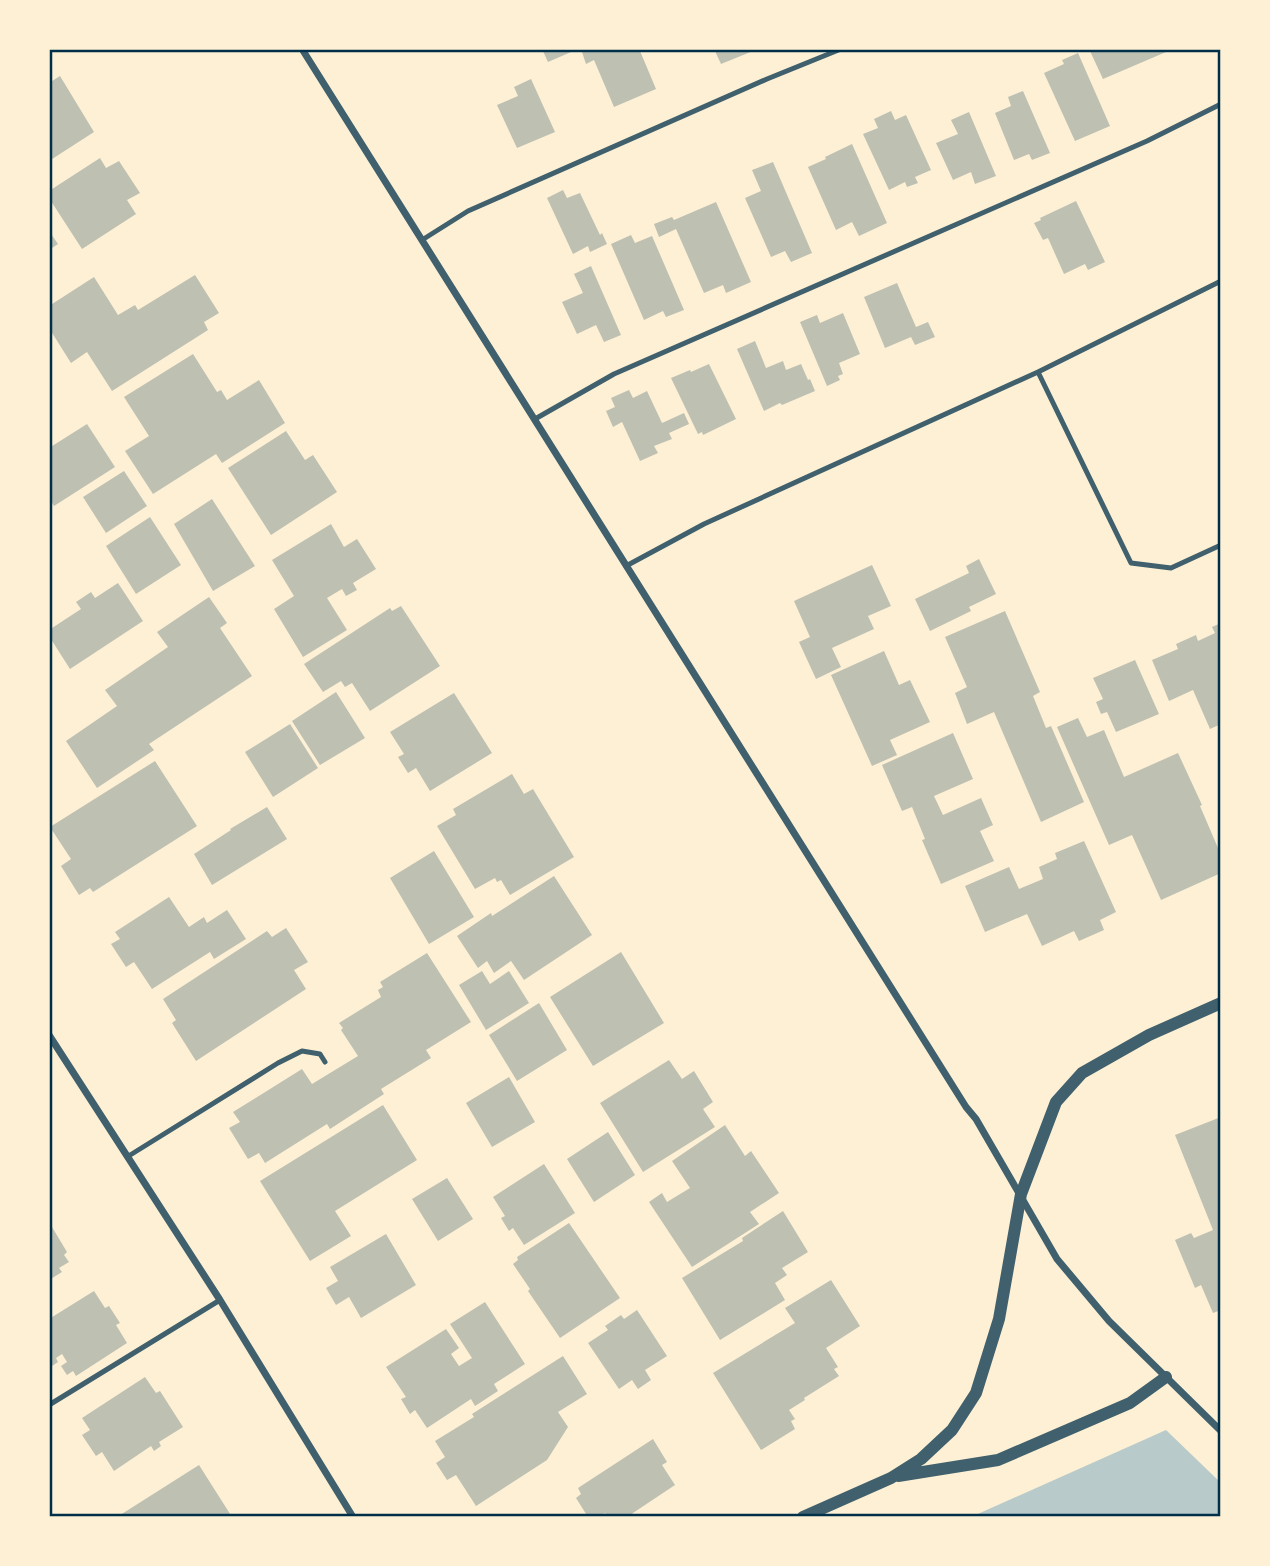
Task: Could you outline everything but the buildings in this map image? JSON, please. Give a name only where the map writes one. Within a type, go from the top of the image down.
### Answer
[{"type":"street","points":[[302,49],[951,1084],[976,1119],[1057,1259],[1109,1321],[1221,1431]]},
{"type":"street","points":[[803,1517],[891,1478],[921,1459],[952,1430],[976,1393],[999,1319],[1021,1195],[1055,1102],[1082,1073],[1149,1035],[1221,1003]]},
{"type":"street","points":[[49,1035],[220,1300],[353,1517]]},
{"type":"street","points":[[891,1478],[999,1460],[1130,1403],[1166,1377]]},
{"type":"lane","points":[[422,240],[468,211],[841,49]]},
{"type":"lane","points":[[535,419],[614,374],[1147,141],[1221,104]]},
{"type":"lane","points":[[626,566],[704,524],[1038,372],[1221,281]]},
{"type":"lane","points":[[1038,372],[1131,563],[1171,568],[1221,545]]},
{"type":"lane","points":[[127,1157],[278,1063],[302,1051],[320,1054],[325,1062]]},
{"type":"lane","points":[[49,1405],[220,1300]]},
{"type":"shaded area","points":[[1166,1430],[1221,1483],[1221,1517],[971,1517]]}]
